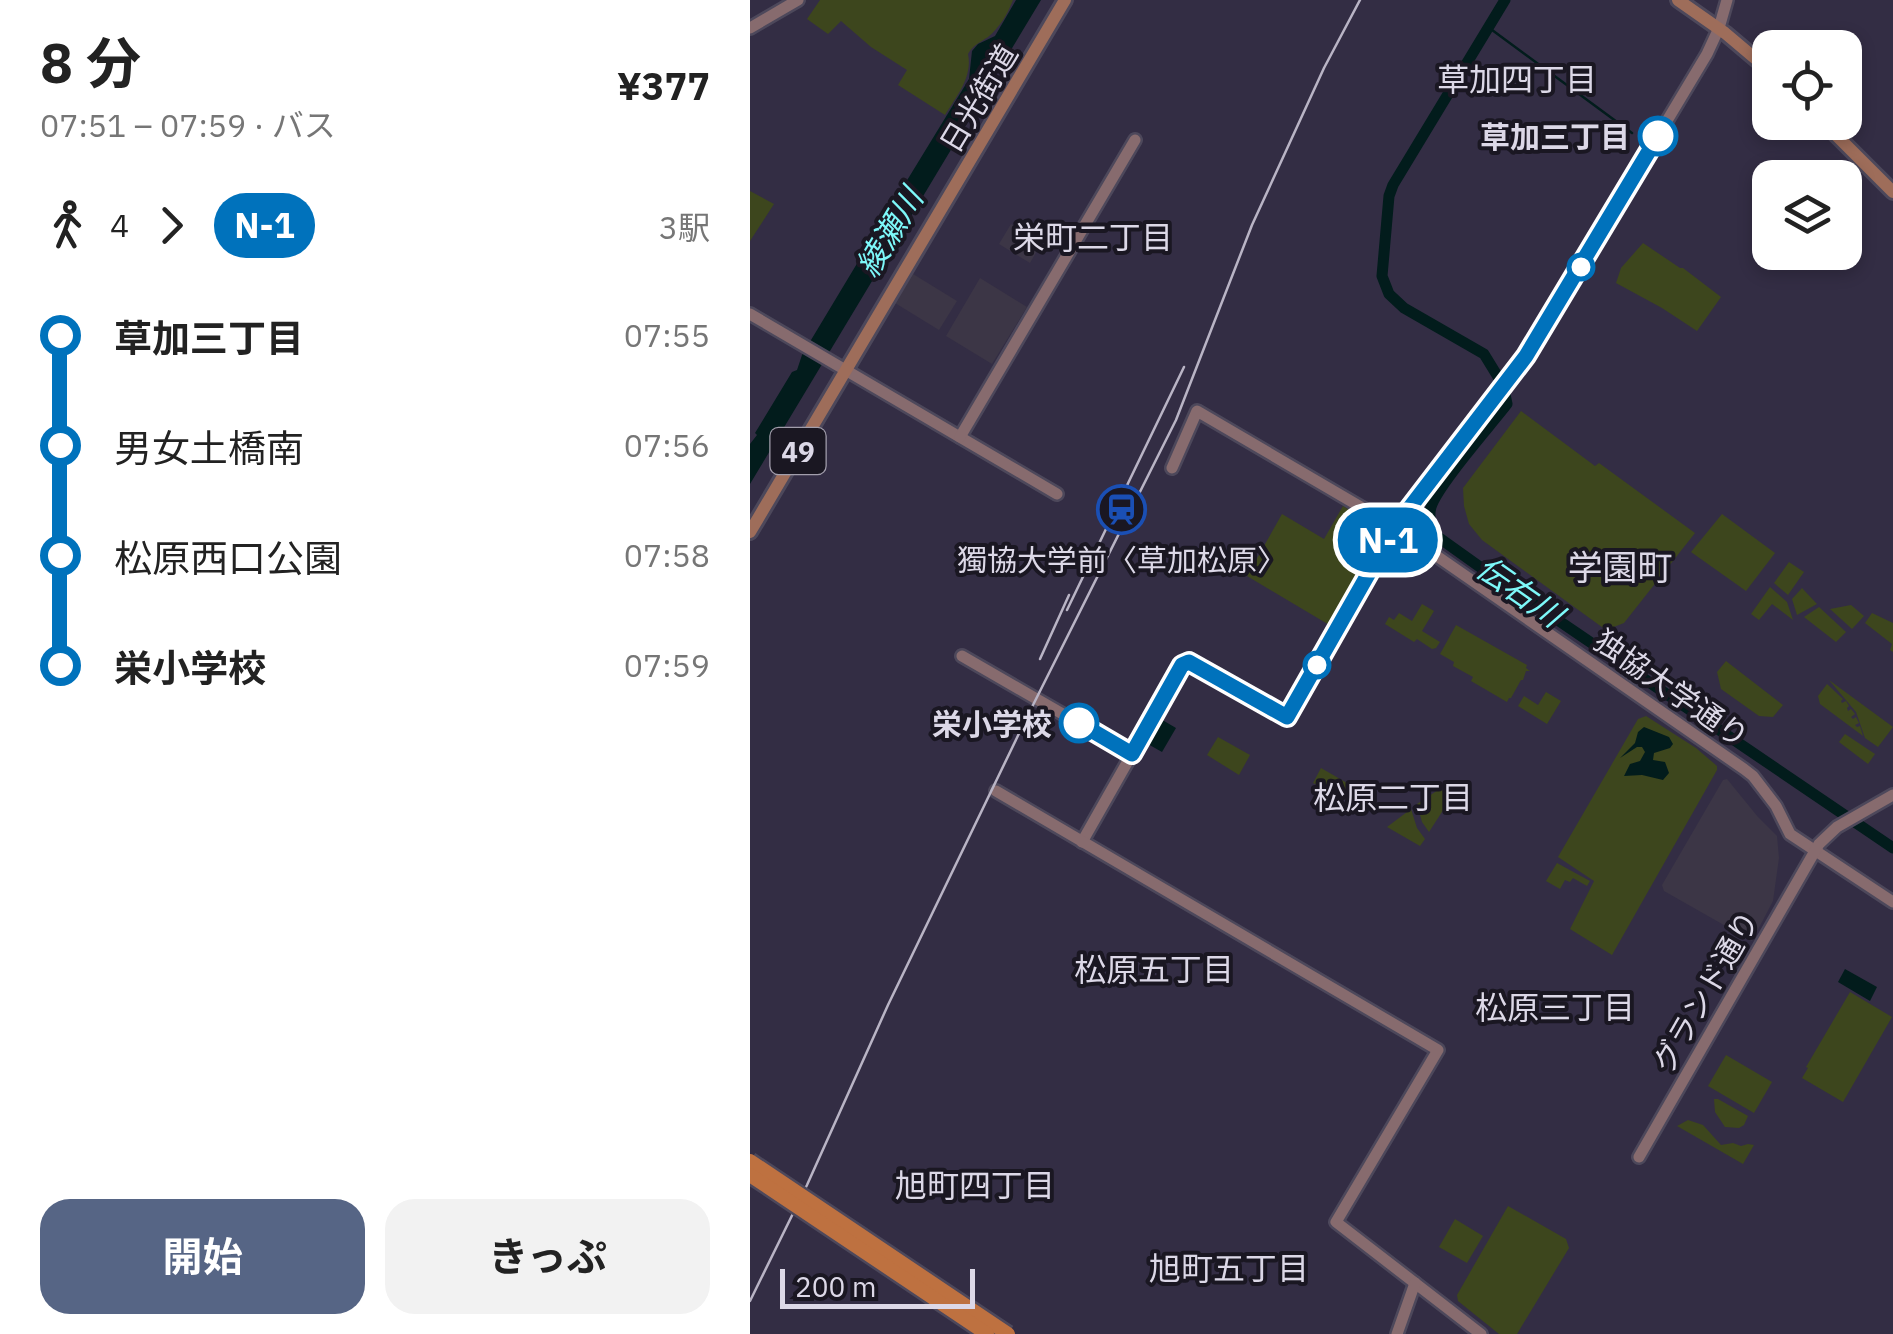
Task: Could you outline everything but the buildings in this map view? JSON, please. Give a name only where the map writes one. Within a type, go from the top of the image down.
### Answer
[{"type":"highway","points":[[750,1161],[1008,1334]]},
{"type":"highway","points":[[750,1175],[987,1334]]},
{"type":"highway","points":[[841,1236],[970,1334]]},
{"type":"main road","name":"日光街道","points":[[750,532],[1065,0]]},
{"type":"main road","points":[[1678,0],[1752,56]]},
{"type":"main road","points":[[1841,140],[1893,192]]},
{"type":"street","points":[[750,28],[798,0]]},
{"type":"street","points":[[1287,717],[1395,527],[1534,344],[1706,54],[1727,0]]},
{"type":"street","points":[[960,437],[1135,140]]},
{"type":"street","points":[[750,314],[1057,494]]},
{"type":"street","name":"独協大学通り","points":[[1172,468],[1197,411],[1395,527],[1744,768],[1776,806],[1790,834],[1893,902]]},
{"type":"street","points":[[962,656],[1132,754],[1082,842]]},
{"type":"street","points":[[996,790],[1438,1050],[1336,1222],[1481,1334]]},
{"type":"street","name":"グランド通り","points":[[1639,1157],[1815,851],[1837,827],[1893,794]]},
{"type":"street","points":[[1397,1334],[1415,1283]]},
{"type":"shaded area","points":[[1011,224],[1042,242],[1030,263],[999,244]]},
{"type":"shaded area","points":[[913,274],[957,301],[939,330],[895,303]]},
{"type":"shaded area","points":[[980,278],[1027,307],[992,364],[946,336]]},
{"type":"shaded area","points":[[1727,779],[1777,836],[1779,858],[1773,901],[1752,941],[1664,891],[1662,885]]},
{"type":"green space","points":[[820,0],[1013,0],[996,29],[968,54],[966,79],[945,115],[898,85],[907,70],[841,21],[828,34],[807,19]]},
{"type":"green space","points":[[750,191],[774,204],[750,241]]},
{"type":"green space","points":[[1643,243],[1721,297],[1697,331],[1616,283],[1621,268]]},
{"type":"green space","points":[[1521,411],[1695,533],[1624,623],[1606,630],[1482,540],[1469,524],[1463,488]]},
{"type":"green space","points":[[1343,506],[1385,531],[1331,626],[1247,576],[1282,514],[1324,539]]},
{"type":"green space","points":[[1722,514],[1775,553],[1746,591],[1691,552]]},
{"type":"green space","points":[[1789,562],[1804,572],[1788,595],[1774,583]]},
{"type":"green space","points":[[1770,587],[1787,602],[1793,620],[1772,604],[1759,620],[1751,614]]},
{"type":"green space","points":[[1802,588],[1817,604],[1797,615],[1792,599]]},
{"type":"green space","points":[[1422,604],[1434,611],[1422,631],[1440,642],[1436,648],[1417,639],[1414,642],[1385,624],[1389,617],[1394,620],[1399,613],[1412,621]]},
{"type":"green space","points":[[1851,605],[1864,616],[1852,629],[1830,609]]},
{"type":"green space","points":[[1819,607],[1846,632],[1836,642],[1804,617]]},
{"type":"green space","points":[[1872,613],[1893,623],[1893,652],[1892,644],[1865,623]]},
{"type":"green space","points":[[1456,625],[1527,665],[1530,671],[1526,671],[1507,702],[1471,681],[1473,677],[1440,654]]},
{"type":"green space","points":[[1726,661],[1783,705],[1773,717],[1759,716],[1721,689],[1717,672]]},
{"type":"green space","points":[[1829,680],[1893,727],[1878,747],[1865,738],[1856,712]]},
{"type":"green space","points":[[1827,684],[1843,699],[1842,703],[1846,701],[1848,711],[1851,709],[1855,714],[1851,717],[1856,717],[1859,723],[1855,725],[1860,726],[1863,736],[1820,704],[1818,696]]},
{"type":"green space","points":[[1546,692],[1561,701],[1547,724],[1518,706],[1524,696],[1538,705]]},
{"type":"green space","points":[[1646,716],[1696,748],[1717,770],[1612,955],[1570,929],[1594,881],[1558,857],[1638,719]]},
{"type":"green space","points":[[1845,734],[1875,754],[1868,764],[1839,742]]},
{"type":"green space","points":[[1218,737],[1250,755],[1239,775],[1207,755]]},
{"type":"green space","points":[[1321,768],[1354,787],[1348,800],[1313,783]]},
{"type":"green space","points":[[1441,788],[1449,801],[1429,832],[1417,804]]},
{"type":"green space","points":[[1411,809],[1425,839],[1420,846],[1387,827]]},
{"type":"green space","points":[[1557,863],[1590,881],[1587,886],[1573,878],[1570,882],[1565,880],[1560,889],[1546,881]]},
{"type":"green space","points":[[1850,992],[1892,1017],[1843,1102],[1802,1078]]},
{"type":"green space","points":[[1726,1055],[1772,1082],[1754,1113],[1708,1086]]},
{"type":"green space","points":[[1714,1099],[1748,1116],[1744,1125],[1725,1127],[1715,1112]]},
{"type":"green space","points":[[1688,1120],[1703,1125],[1721,1145],[1754,1145],[1743,1164],[1677,1126]]},
{"type":"green space","points":[[1508,1206],[1566,1239],[1569,1248],[1517,1334],[1499,1334],[1458,1301],[1457,1295]]},
{"type":"green space","points":[[1455,1219],[1483,1236],[1467,1263],[1439,1247]]},
{"type":"water","name":"綾瀬川","points":[[1016,0],[1041,0],[750,484],[750,444],[755,433],[792,372],[797,370],[882,218],[969,79],[972,51],[995,36]]},
{"type":"water","points":[[1159,718],[1176,728],[1162,752],[1146,743]]},
{"type":"water","points":[[1644,727],[1669,737],[1673,744],[1654,753],[1653,760],[1665,762],[1669,773],[1663,780],[1624,776],[1630,764],[1640,761],[1645,752],[1637,747],[1620,758]]},
{"type":"water","points":[[1845,969],[1877,987],[1870,1001],[1838,982]]},
{"type":"waterway","name":"伝右川","points":[[1505,0],[1389,196],[1382,276],[1389,294],[1404,308],[1484,354],[1503,385],[1507,404],[1435,497],[1430,515],[1434,530],[1438,537],[1487,572],[1893,848]]},
{"type":"waterway","points":[[1488,27],[1632,133]]},
{"type":"railway","points":[[750,1301],[1026,719],[1176,420],[1252,225],[1324,68],[1360,0]]},
{"type":"railway","points":[[1067,610],[1184,367]]},
{"type":"railway","points":[[1040,659],[1069,595]]},
{"type":"bus line","name":"N-1","points":[[1079,723],[1132,754],[1182,665],[1189,662],[1287,717],[1395,527],[1510,380],[1658,136]]},
{"type":"place","name":"草加三丁目","points":[[1658,136]]},
{"type":"place","name":"獨協大学前〈草加松原〉","points":[[1122,510]]},
{"type":"place","name":"栄小学校","points":[[1079,723]]},
{"type":"district","name":"草加四丁目","points":[[1517,79]]},
{"type":"district","name":"栄町二丁目","points":[[1093,237]]},
{"type":"district","name":"学園町","points":[[1620,567]]},
{"type":"district","name":"松原二丁目","points":[[1393,797]]},
{"type":"district","name":"松原五丁目","points":[[1154,969]]},
{"type":"district","name":"松原三丁目","points":[[1555,1007]]},
{"type":"district","name":"旭町四丁目","points":[[975,1185]]},
{"type":"district","name":"旭町五丁目","points":[[1229,1268]]}]
